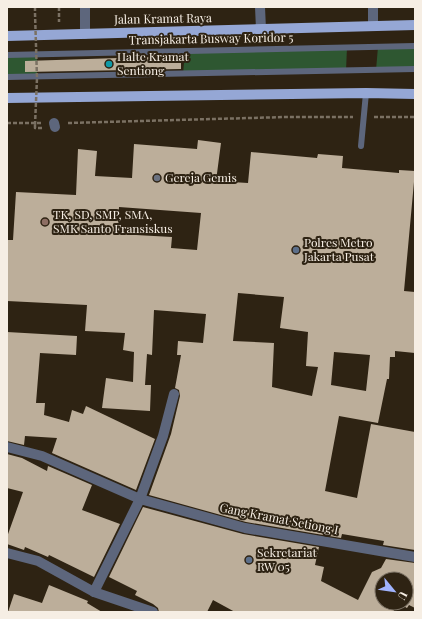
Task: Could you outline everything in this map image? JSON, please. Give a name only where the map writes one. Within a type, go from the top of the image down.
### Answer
[{"type":"main road","name":"Jalan Kramat Raya","points":[[7,36],[415,25]]},
{"type":"main road","points":[[7,98],[366,93],[415,94]]},
{"type":"street","points":[[85,7],[85,34]]},
{"type":"street","points":[[260,7],[261,30]]},
{"type":"street","points":[[373,7],[374,26]]},
{"type":"street","points":[[94,592],[140,499],[163,436],[174,394]]},
{"type":"street","name":"Gang Kramat Setiong I","points":[[7,447],[42,456],[140,499],[245,528],[415,557]]},
{"type":"street","points":[[7,553],[38,560],[125,608],[153,612]]},
{"type":"lane","name":"Transjakarta Busway Koridor 5","points":[[7,54],[415,46]]},
{"type":"lane","points":[[7,77],[415,69]]},
{"type":"lane","points":[[361,146],[365,117],[366,93]]},
{"type":"path","points":[[35,7],[37,54],[35,126]]},
{"type":"path","points":[[7,123],[55,125],[286,117],[415,117]]},
{"type":"green space","points":[[415,46],[415,69],[376,70],[378,47]]},
{"type":"green space","points":[[347,47],[346,71],[183,74],[185,51]]},
{"type":"green space","points":[[37,54],[37,74],[7,77],[7,55]]},
{"type":"building","name":"Halte Kramat Sentiong","points":[[181,56],[181,69],[25,72],[25,61]]},
{"type":"building","points":[[198,140],[221,143],[216,181],[248,183],[251,152],[317,158],[318,154],[343,156],[342,168],[399,173],[399,170],[415,171],[404,291],[415,292],[415,353],[395,351],[395,357],[390,357],[389,379],[387,379],[378,423],[339,416],[325,491],[357,498],[371,424],[415,432],[415,550],[383,545],[384,541],[342,534],[341,538],[246,522],[149,495],[171,434],[180,396],[179,390],[175,388],[181,355],[177,355],[178,341],[203,343],[206,314],[154,310],[152,355],[147,354],[145,385],[151,385],[150,411],[102,408],[106,378],[133,382],[134,352],[123,350],[125,333],[85,331],[87,305],[7,301],[7,240],[13,240],[16,192],[76,195],[78,149],[97,151],[95,176],[132,178],[134,144],[197,149]],"holes":[[[119,207],[201,213],[197,250],[171,248],[172,237],[118,234]],[[238,293],[284,297],[280,328],[308,332],[306,366],[318,367],[312,396],[272,387],[274,343],[233,341]],[[334,352],[370,355],[366,391],[331,385]]]},
{"type":"building","points":[[7,332],[77,336],[76,355],[40,353],[36,403],[45,403],[44,415],[69,422],[72,410],[83,414],[86,406],[155,439],[136,490],[52,453],[57,438],[25,436],[24,445],[7,441]]},
{"type":"building","points":[[7,454],[22,458],[47,471],[48,466],[92,485],[82,510],[120,524],[94,577],[49,555],[48,557],[25,547],[24,550],[7,544],[7,537],[23,492],[7,488]]},
{"type":"building","points":[[143,507],[243,534],[319,547],[315,565],[324,567],[321,581],[358,600],[372,572],[374,571],[374,611],[394,611],[235,612],[213,600],[207,612],[159,612],[158,608],[153,604],[135,595],[137,591],[109,577]]},
{"type":"building","points":[[386,559],[415,563],[415,608],[414,571],[374,571],[381,568]]},
{"type":"building","points":[[49,585],[88,601],[87,603],[102,612],[8,612],[14,594],[42,603]]},
{"type":"place","name":"Halte Kramat Sentiong","points":[[109,64]]},
{"type":"place","name":"Gereja Gemis","points":[[157,178]]},
{"type":"place","name":"TK, SD, SMP, SMA, SMK Santo Fransiskus","points":[[45,222]]},
{"type":"place","name":"Polres Metro Jakarta Pusat","points":[[296,250]]},
{"type":"place","name":"Sekretariat RW 05","points":[[249,560]]}]
